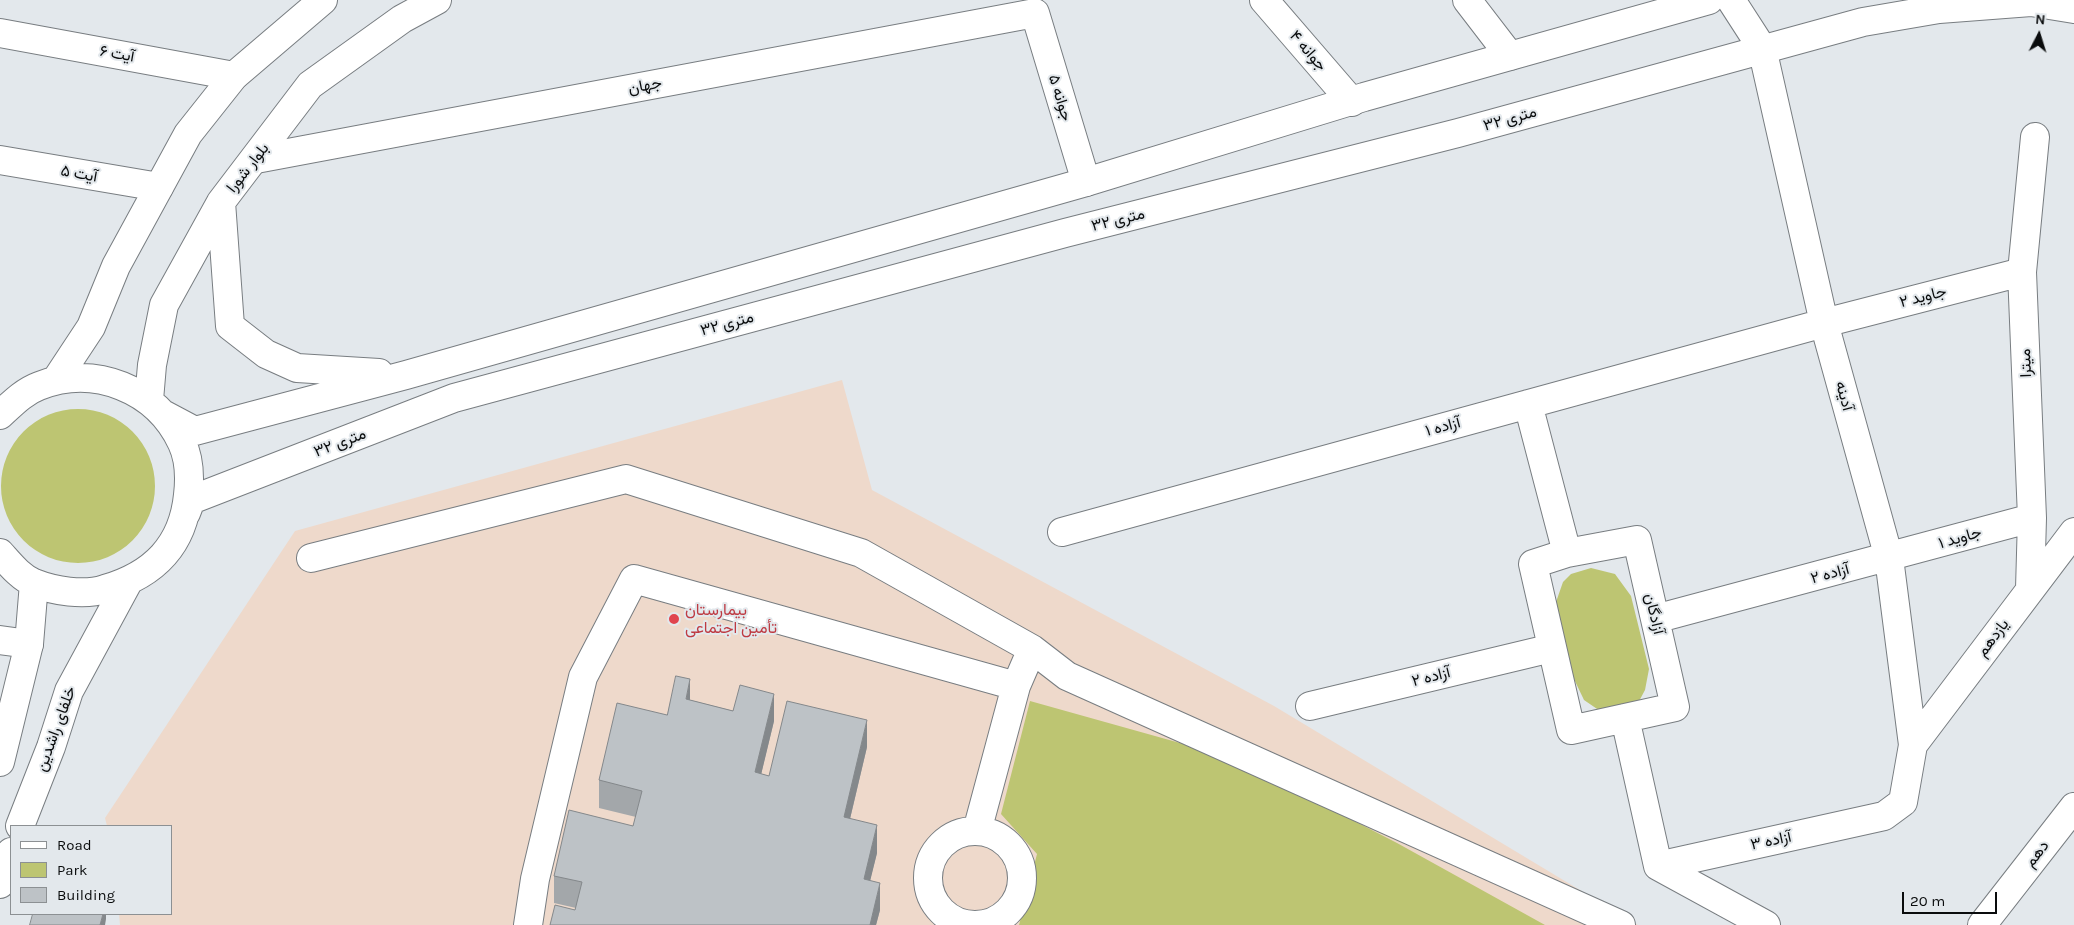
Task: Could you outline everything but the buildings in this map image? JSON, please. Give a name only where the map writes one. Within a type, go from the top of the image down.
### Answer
[{"type":"street","points":[[56,380],[91,328],[116,266],[188,134],[234,76],[323,0]]},
{"type":"street","name":"بلوار شورا","points":[[156,407],[152,365],[164,305],[221,202],[256,159],[310,85],[402,19],[437,0]]},
{"type":"street","name":"جوانه ۴","points":[[1264,0],[1352,102]]},
{"type":"street","points":[[1467,0],[1510,56]]},
{"type":"street","points":[[0,415],[10,395],[56,380],[89,377],[121,384],[195,431],[406,374],[1086,182],[1352,102],[1708,0]]},
{"type":"street","points":[[1731,0],[1762,48]]},
{"type":"street","name":"۳۲ متری","points":[[186,513],[191,500],[454,398],[1065,233],[1458,133],[1762,48],[1863,22],[1939,9],[2031,2],[2074,9]]},
{"type":"street","name":"جهان","points":[[256,159],[1034,13]]},
{"type":"street","name":"جوانه ۵","points":[[1034,13],[1086,182]]},
{"type":"street","name":"آیت ۶","points":[[0,33],[234,76]]},
{"type":"street","name":"آدینه","points":[[1762,48],[1824,322],[1889,558],[1913,745]]},
{"type":"street","name":"میترا","points":[[2030,589],[2032,518],[2022,272],[2034,137]]},
{"type":"street","name":"آیت ۵","points":[[0,160],[159,187]]},
{"type":"street","points":[[221,202],[230,326],[266,354],[297,368],[406,374]]},
{"type":"street","points":[[828,254],[840,294]]},
{"type":"street","name":"جاوید ۲","points":[[1824,322],[2022,272]]},
{"type":"street","name":"آزاده ۱","points":[[1062,532],[1824,322]]},
{"type":"street","points":[[1528,404],[1567,553]]},
{"type":"street","points":[[0,553],[15,570],[34,583],[72,592],[101,591],[128,582],[148,570],[165,554],[178,534],[186,513],[190,478],[182,443],[156,407]]},
{"type":"street","points":[[311,558],[626,480],[861,553],[1032,649],[1067,676],[1621,925]]},
{"type":"street","name":"جاوید ۱","points":[[1889,558],[2032,518]]},
{"type":"street","name":"یازدهم","points":[[1913,745],[2074,532]]},
{"type":"street","name":"آزادگان","points":[[1637,540],[1655,619],[1675,707],[1571,730],[1533,564],[1567,553],[1637,540]]},
{"type":"street","name":"آزاده ۲","points":[[1655,619],[1889,558]]},
{"type":"street","points":[[528,925],[535,879],[583,677],[634,579],[1016,686]]},
{"type":"street","name":"خلفای راشدین","points":[[20,825],[51,748],[68,691],[128,582]]},
{"type":"street","points":[[0,762],[29,644],[34,583]]},
{"type":"street","points":[[0,640],[29,644]]},
{"type":"street","name":"آزاده ۲","points":[[1310,706],[1552,648]]},
{"type":"street","points":[[977,831],[1016,686],[1032,649]]},
{"type":"street","points":[[1625,718],[1658,866],[1766,925]]},
{"type":"street","name":"آزاده ۳","points":[[1658,866],[1884,816],[1903,802],[1913,745]]},
{"type":"street","name":"دهم","points":[[1982,925],[2074,807]]},
{"type":"street","points":[[977,831],[992,834],[1006,841],[1016,853],[1022,868],[1022,883],[1018,898],[1009,911],[996,920],[981,925],[950,922],[939,909],[931,895],[928,880],[929,864],[936,850],[947,839],[961,832],[977,831]]},
{"type":"street","points":[[0,884],[10,855]]},
{"type":"shaded area","name":"بیمارستان تأمین اجتماعی","points":[[842,380],[872,490],[1274,706],[1638,925],[120,925],[119,915],[172,915],[172,825],[107,825],[105,818],[295,531]]},
{"type":"green space","points":[[78,409],[93,410],[107,415],[121,422],[132,432],[142,443],[149,457],[154,471],[154,501],[149,515],[142,529],[132,540],[121,550],[107,557],[93,562],[78,563],[63,562],[49,557],[35,550],[24,540],[14,529],[7,515],[2,501],[1,486],[2,471],[7,457],[14,443],[24,432],[35,422],[49,415],[63,410]]},
{"type":"green space","points":[[1591,568],[1615,574],[1631,596],[1649,669],[1645,690],[1637,705],[1603,713],[1584,700],[1573,677],[1557,614],[1556,602],[1563,582],[1571,574]]},
{"type":"green space","points":[[1030,701],[1230,757],[1397,843],[1545,925],[1019,925],[1037,854],[1001,814]]},
{"type":"place","name":"بیمارستان تأمین اجتماعی","points":[[674,619]]}]
